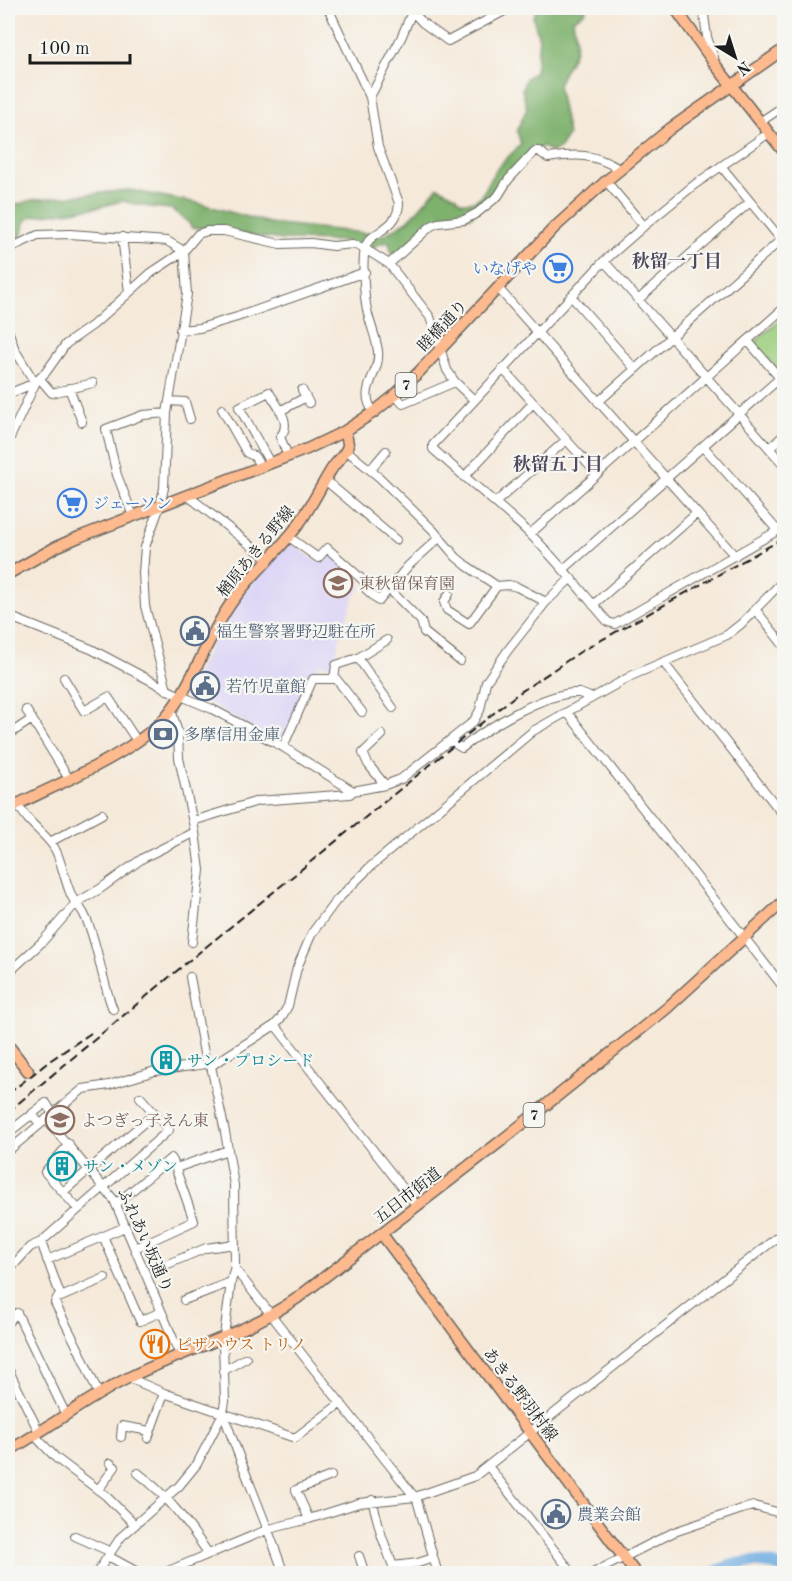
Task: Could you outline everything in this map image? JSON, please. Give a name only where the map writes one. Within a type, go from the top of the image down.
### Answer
[{"type":"main road","points":[[675,8],[717,67],[784,152]]},
{"type":"main road","name":"睦橋通り","points":[[8,574],[56,547],[345,432],[395,396],[554,228],[606,180],[671,128],[784,49]]},
{"type":"main road","points":[[345,432],[348,443],[346,450]]},
{"type":"main road","name":"楢原あきる野線","points":[[12,806],[137,741],[159,723],[180,695],[218,622],[240,590],[297,527],[346,450]]},
{"type":"main road","name":"五日市街道","points":[[8,1451],[129,1378],[272,1315],[417,1206],[657,1016],[784,901]]},
{"type":"main road","points":[[8,1045],[28,1071]]},
{"type":"main road","name":"あきる野羽村線","points":[[381,1233],[634,1571]]},
{"type":"street","points":[[8,10],[12,8]]},
{"type":"street","points":[[328,8],[370,97],[378,147],[399,203],[399,213],[394,221],[371,239],[364,249],[367,308],[378,352],[377,363],[367,390],[369,406],[374,412]]},
{"type":"street","points":[[370,97],[401,38],[410,10],[447,41],[510,8]]},
{"type":"street","points":[[703,8],[707,37],[717,67]]},
{"type":"street","points":[[760,122],[784,106]]},
{"type":"street","points":[[703,446],[781,529],[615,624],[608,622],[564,569],[530,534],[496,502],[464,477],[432,445],[604,261],[644,226],[721,166],[769,133]]},
{"type":"street","points":[[389,264],[431,226],[464,220],[485,207],[498,196],[508,180],[535,151],[539,151],[548,158],[580,154],[610,163],[619,169]]},
{"type":"street","points":[[598,402],[783,241],[721,166]]},
{"type":"street","points":[[606,180],[644,226]]},
{"type":"street","points":[[638,300],[750,202]]},
{"type":"street","points":[[8,442],[23,405],[37,381],[61,350],[151,273],[184,251],[198,234],[207,231],[224,231],[280,244],[311,243],[333,246],[353,244],[389,264],[430,317],[447,370],[455,382],[474,400]]},
{"type":"street","points":[[8,249],[44,234],[167,241],[184,251]]},
{"type":"street","points":[[122,237],[129,292]]},
{"type":"street","points":[[167,690],[143,591],[145,547],[164,488],[167,413],[187,294],[184,251]]},
{"type":"street","points":[[604,261],[784,465]]},
{"type":"street","points":[[180,330],[200,328],[237,317],[365,272]]},
{"type":"street","points":[[498,288],[735,556]]},
{"type":"street","points":[[571,296],[635,369]]},
{"type":"street","points":[[530,534],[784,308]]},
{"type":"street","points":[[8,330],[18,356],[37,381],[52,393],[93,383]]},
{"type":"street","points":[[564,569],[739,414],[782,381],[748,341]]},
{"type":"street","points":[[503,369],[597,474]]},
{"type":"street","points":[[8,394],[37,381]]},
{"type":"street","points":[[395,396],[402,404],[455,382]]},
{"type":"street","points":[[69,388],[82,422]]},
{"type":"street","points":[[266,465],[239,407],[269,392],[286,423],[285,431],[280,437],[288,456]]},
{"type":"street","points":[[280,411],[305,397]]},
{"type":"street","points":[[169,401],[185,402],[190,419]]},
{"type":"street","points":[[464,477],[533,403]]},
{"type":"street","points":[[222,410],[247,453],[266,465]]},
{"type":"street","points":[[133,516],[117,475],[106,429],[143,415],[167,413]]},
{"type":"street","points":[[770,448],[784,435]]},
{"type":"street","points":[[496,502],[566,440]]},
{"type":"street","points":[[346,450],[440,537],[456,557],[497,586],[509,585],[546,602]]},
{"type":"street","points":[[370,470],[386,451]]},
{"type":"street","points":[[325,480],[396,540]]},
{"type":"street","points":[[187,495],[269,560]]},
{"type":"street","points":[[593,605],[698,513]]},
{"type":"street","points":[[289,537],[318,558],[327,548],[365,582],[366,589],[379,601],[408,566],[440,537]]},
{"type":"street","points":[[193,820],[258,801],[350,794],[353,791],[385,785],[400,779],[473,722],[480,710],[486,682],[546,602],[571,578]]},
{"type":"street","points":[[8,1151],[83,1089],[109,1085],[163,1069],[209,1065],[275,1025],[288,1006],[297,968],[312,933],[335,902],[370,867],[533,731],[633,675],[727,635],[784,580]]},
{"type":"street","points":[[449,594],[444,602],[447,610],[469,624],[497,586]]},
{"type":"street","points":[[389,589],[421,621],[424,632],[460,661]]},
{"type":"street","points":[[756,609],[784,646]]},
{"type":"street","points":[[8,616],[91,649],[167,690],[283,747],[353,791]]},
{"type":"street","points":[[283,747],[313,679],[334,679],[336,665],[358,658],[387,640]]},
{"type":"street","points":[[358,658],[393,708]]},
{"type":"street","points":[[663,662],[784,816]]},
{"type":"street","points":[[334,676],[362,712]]},
{"type":"street","points":[[64,678],[84,711],[108,697],[137,741]]},
{"type":"street","points":[[450,741],[462,748],[485,729],[528,708],[564,695],[580,693],[592,698]]},
{"type":"street","points":[[171,709],[178,733],[179,758],[193,820],[200,870],[192,942]]},
{"type":"street","points":[[26,710],[69,778]]},
{"type":"street","points":[[567,712],[784,988]]},
{"type":"street","points":[[8,735],[32,719]]},
{"type":"street","points":[[382,735],[363,753],[368,764],[385,785]]},
{"type":"street","points":[[8,795],[12,806],[50,842],[61,862],[71,896],[86,916],[91,928],[107,994],[113,1009]]},
{"type":"street","points":[[50,842],[102,814]]},
{"type":"street","points":[[8,973],[42,942],[76,903],[143,858],[195,832]]},
{"type":"street","points":[[96,1574],[121,1537],[179,1486],[197,1464],[223,1413],[225,1401],[224,1337],[231,1282],[235,1269],[233,1172],[190,977]]},
{"type":"street","points":[[275,1025],[417,1206]]},
{"type":"street","points":[[8,1271],[30,1247],[41,1242],[169,1130],[140,1098]]},
{"type":"street","points":[[8,1133],[33,1116],[32,1114],[46,1103],[47,1119]]},
{"type":"street","points":[[63,1192],[155,1113]]},
{"type":"street","name":"ふれあい坂通り","points":[[33,1116],[47,1119],[104,1186],[116,1204],[180,1355]]},
{"type":"street","points":[[69,1144],[45,1172],[78,1209]]},
{"type":"street","points":[[176,1168],[228,1150]]},
{"type":"street","points":[[116,1204],[171,1158],[194,1221],[135,1248]]},
{"type":"street","points":[[47,1260],[125,1227]]},
{"type":"street","points":[[160,1574],[269,1529],[309,1519],[352,1504],[415,1497],[475,1476],[784,1232]]},
{"type":"street","points":[[103,1236],[140,1321],[161,1312]]},
{"type":"street","points":[[41,1242],[62,1297]]},
{"type":"street","points":[[168,1264],[206,1248],[235,1244]]},
{"type":"street","points":[[235,1269],[415,1497],[438,1574]]},
{"type":"street","points":[[99,1395],[55,1303],[57,1298],[105,1278]]},
{"type":"street","points":[[184,1300],[231,1282]]},
{"type":"street","points":[[8,1322],[17,1313],[66,1415]]},
{"type":"street","points":[[224,1371],[246,1358]]},
{"type":"street","points":[[8,1369],[37,1434],[62,1462],[98,1490],[135,1525]]},
{"type":"street","points":[[129,1378],[164,1393],[295,1438],[342,1403]]},
{"type":"street","points":[[121,1437],[122,1426],[149,1434],[164,1393]]},
{"type":"street","points":[[223,1413],[255,1501],[269,1529],[284,1574]]},
{"type":"street","points":[[98,1490],[115,1467],[110,1464]]},
{"type":"street","points":[[489,1466],[573,1574]]},
{"type":"street","points":[[138,1473],[182,1514],[208,1553]]},
{"type":"street","points":[[309,1519],[296,1490],[331,1476]]},
{"type":"street","points":[[372,1500],[393,1566],[418,1563],[434,1558]]},
{"type":"street","points":[[591,1574],[674,1532],[751,1506],[784,1514]]},
{"type":"street","points":[[75,1536],[110,1554],[141,1574]]},
{"type":"street","points":[[359,1556],[364,1574]]},
{"type":"shaded area","points":[[291,543],[319,563],[325,554],[329,553],[359,581],[361,587],[354,597],[341,633],[333,666],[319,664],[281,744],[188,691],[215,636],[243,593]]},
{"type":"green space","points":[[537,8],[585,8],[586,11],[573,20],[575,49],[558,85],[568,135],[560,148],[551,152],[542,146],[514,170],[497,193],[470,217],[451,218],[433,223],[398,252],[392,254],[389,242],[379,244],[373,249],[344,241],[282,240],[192,228],[171,209],[122,201],[99,207],[30,217],[24,224],[21,237],[8,246],[8,207],[32,200],[129,190],[198,203],[269,223],[384,235],[408,221],[438,187],[456,196],[461,202],[475,200],[484,192],[497,169],[521,144],[517,131],[527,108],[522,90],[526,78],[535,72],[539,39],[533,17]]},
{"type":"green space","points":[[784,316],[784,378],[756,346],[756,341]]},
{"type":"waterway","points":[[712,1574],[729,1566],[748,1562],[766,1563],[784,1569]]},
{"type":"railway","points":[[8,1112],[191,959],[516,695],[580,652],[784,538]]},
{"type":"railway","points":[[8,1094],[51,1060],[91,1033]]},
{"type":"place","name":"いなげや","points":[[558,268]]},
{"type":"place","name":"ジェーソン","points":[[72,503]]},
{"type":"place","name":"東秋留保育園","points":[[338,583]]},
{"type":"place","name":"福生警察署野辺駐在所","points":[[195,631]]},
{"type":"place","name":"若竹児童館","points":[[205,686]]},
{"type":"place","name":"多摩信用金庫","points":[[163,734]]},
{"type":"place","name":"サン・プロシード","points":[[166,1060]]},
{"type":"place","name":"よつぎっ⼦えん東","points":[[60,1120]]},
{"type":"place","name":"サン・メゾン","points":[[62,1166]]},
{"type":"place","name":"ピザハウス トリノ","points":[[155,1344]]},
{"type":"place","name":"農業会館","points":[[556,1514]]},
{"type":"district","name":"秋留一丁目","points":[[677,261]]},
{"type":"district","name":"秋留五丁目","points":[[558,464]]}]
